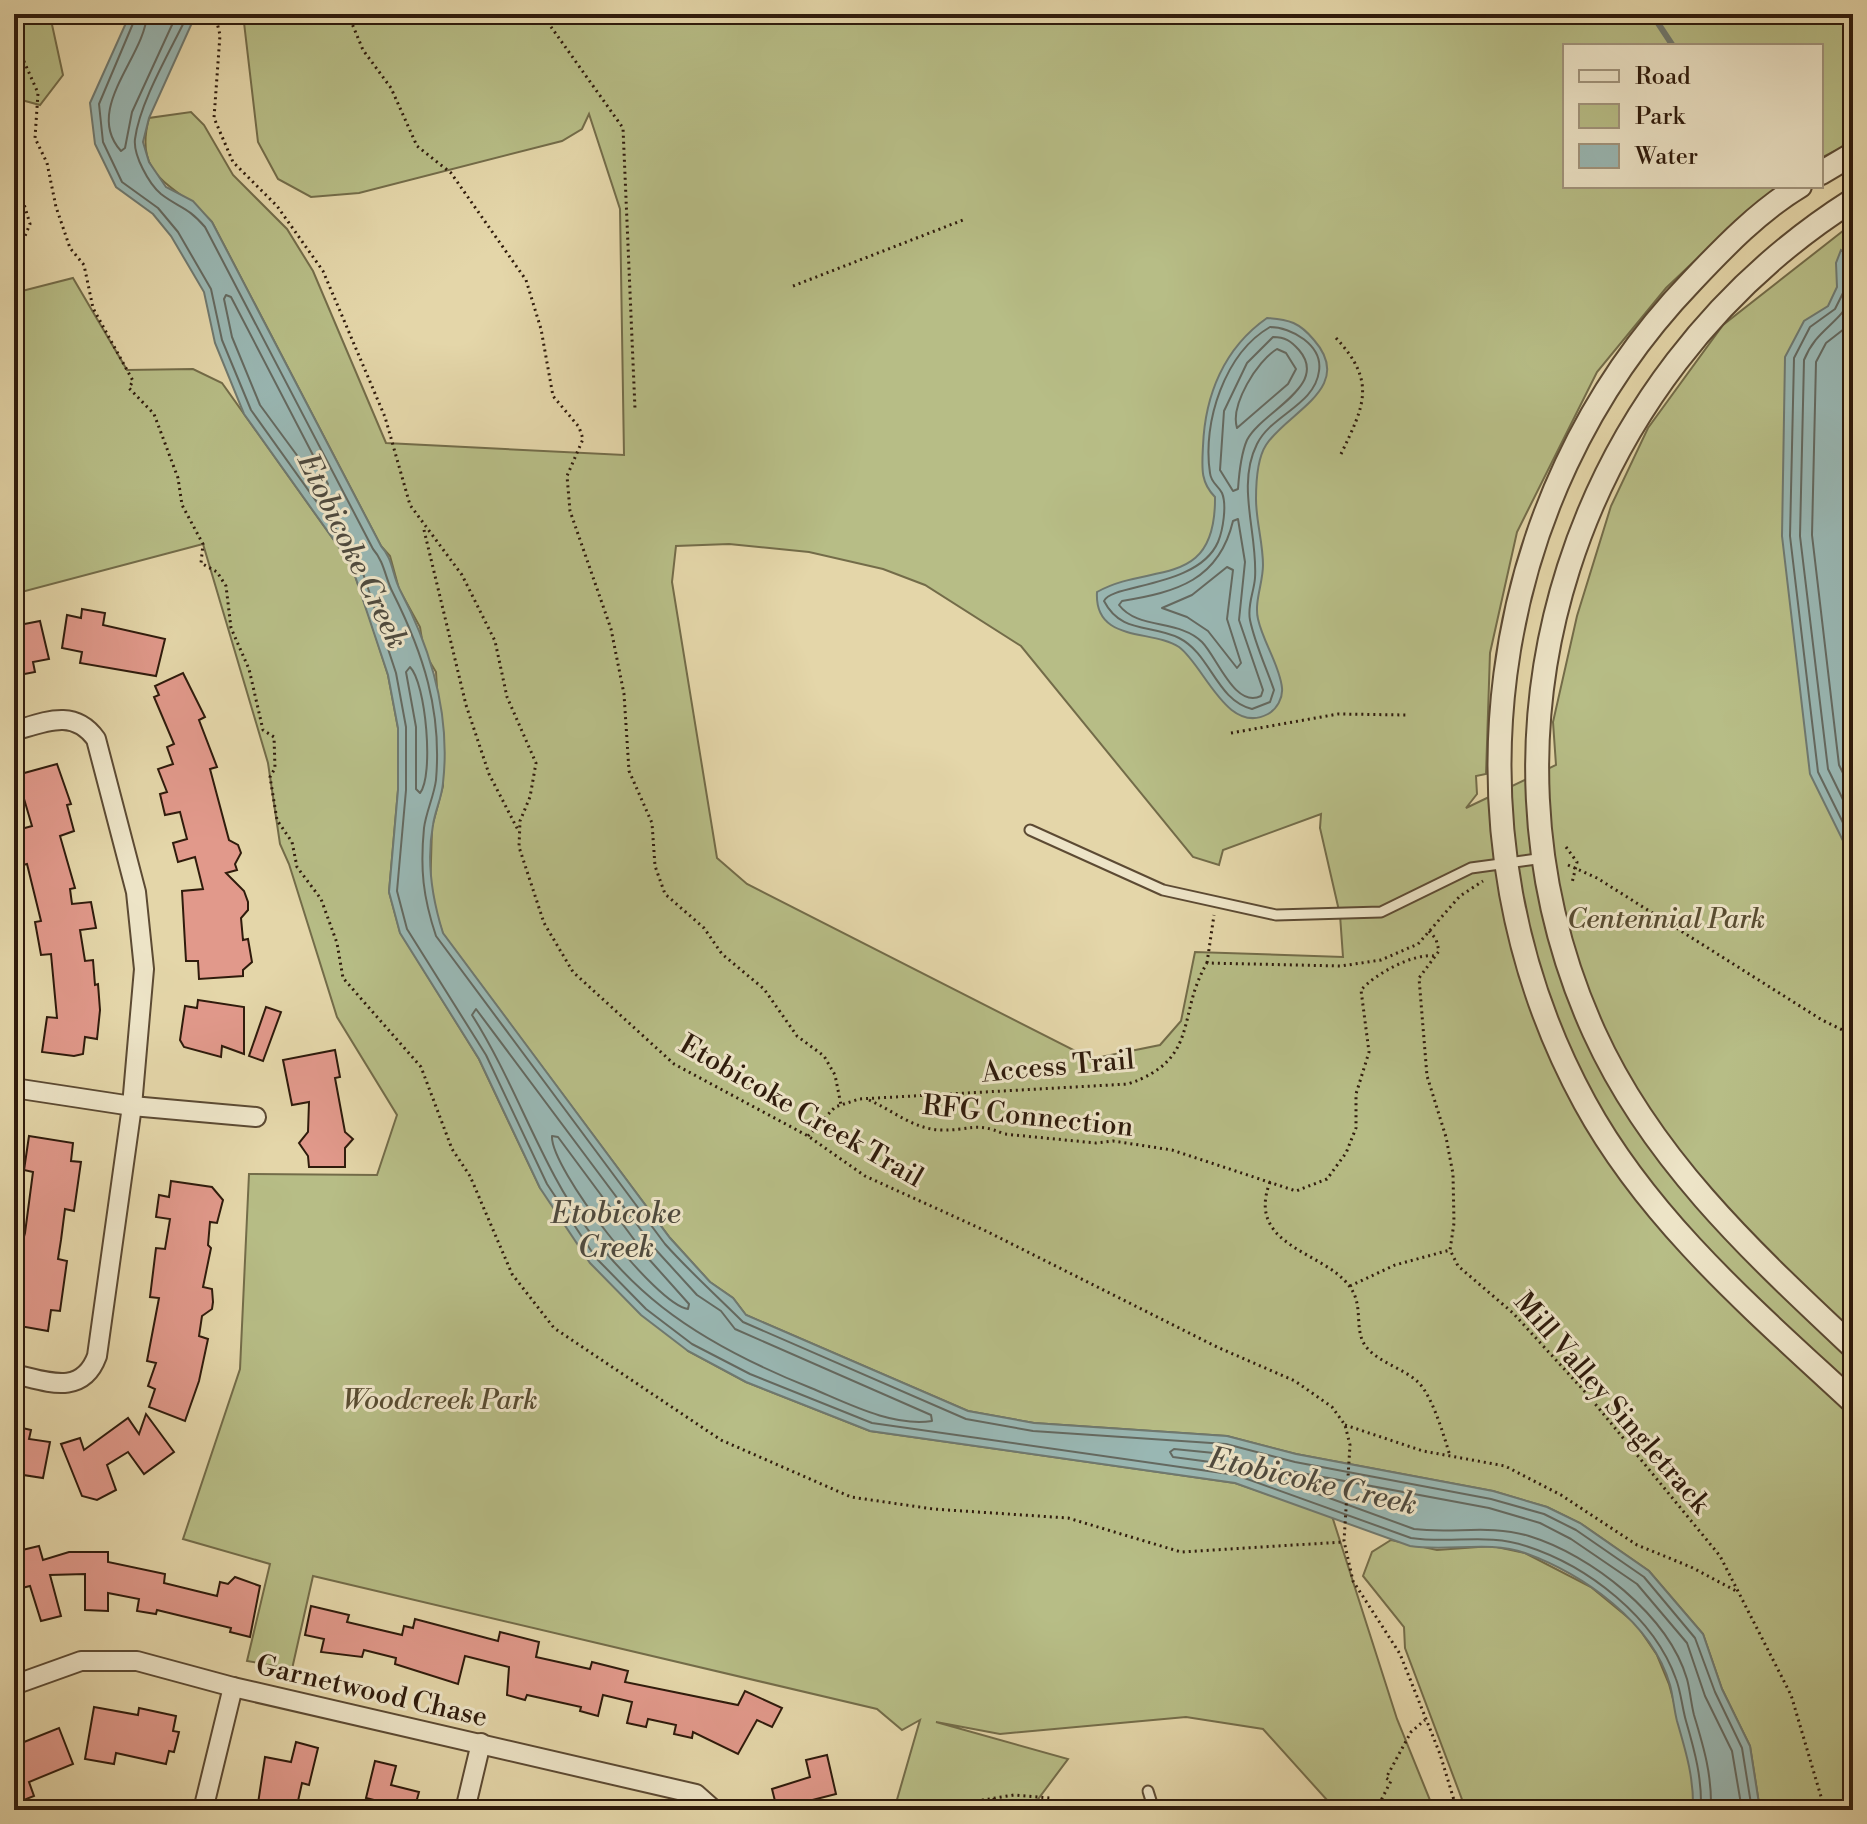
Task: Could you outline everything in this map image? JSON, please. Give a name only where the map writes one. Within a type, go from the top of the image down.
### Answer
[{"type":"street","points":[[1823,172],[1853,154]]},
{"type":"street","points":[[1797,188],[1749,225],[1667,306],[1613,380],[1569,456],[1527,561],[1504,669],[1497,787],[1505,864],[1538,997],[1584,1102],[1614,1151],[1682,1237],[1853,1402]]},
{"type":"street","points":[[1853,200],[1769,260],[1698,331],[1643,406],[1587,511],[1557,610],[1543,684],[1538,779],[1544,858],[1561,937],[1594,1033],[1649,1131],[1703,1201],[1853,1347]]},
{"type":"street","points":[[14,731],[53,719],[70,719],[92,732],[99,747],[128,854],[142,930],[143,1007],[132,1106],[94,1365],[82,1378],[66,1384],[49,1384],[14,1374]]},
{"type":"street","points":[[14,1088],[132,1106],[256,1117]]},
{"type":"street","name":"Garnetwood Chase","points":[[14,1685],[62,1666],[119,1659],[696,1794],[714,1810]]},
{"type":"street","points":[[203,1810],[233,1687]]},
{"type":"street","points":[[465,1810],[481,1743]]},
{"type":"lane","points":[[1030,830],[1163,890],[1276,915],[1381,912],[1471,868],[1544,858]]},
{"type":"lane","points":[[1148,1791],[1154,1810]]},
{"type":"path","name":"Etobicoke Creek Trail","points":[[215,14],[220,35],[214,118],[233,162],[277,206],[323,271],[385,417],[410,505],[462,575],[486,619],[504,669],[507,697],[536,763],[519,847],[544,923],[573,972],[674,1064],[808,1136],[865,1176],[986,1231],[1217,1347],[1295,1381],[1332,1407],[1345,1425]]},
{"type":"path","points":[[348,14],[363,50],[391,88],[417,146],[451,173],[526,280],[541,329],[553,396],[579,427],[583,439],[567,476],[570,511],[611,629],[624,694],[629,771],[652,823],[655,866],[665,894],[704,928],[722,954],[764,989],[797,1036],[824,1056],[835,1075],[841,1105]]},
{"type":"path","points":[[544,17],[623,128],[635,409]]},
{"type":"path","points":[[14,39],[38,93],[35,138],[47,163],[56,207],[70,248],[84,265],[93,308],[133,381],[129,388],[154,414],[178,478],[182,505],[203,544],[201,563],[217,572],[226,586],[231,628],[249,669],[263,730],[274,737],[275,768],[270,777],[277,820],[292,842],[297,867],[321,899],[337,943],[343,978],[421,1067],[452,1149],[470,1176],[512,1274],[554,1328],[721,1440],[851,1497],[933,1509],[1068,1518],[1181,1552],[1344,1541]]},
{"type":"path","points":[[14,171],[30,224],[14,262]]},
{"type":"path","points":[[793,286],[963,220]]},
{"type":"path","points":[[1336,338],[1350,353],[1364,385],[1362,410],[1341,454]]},
{"type":"path","points":[[423,526],[468,712],[489,774],[520,834]]},
{"type":"path","points":[[1231,733],[1338,714],[1407,715]]},
{"type":"path","points":[[1562,843],[1575,857],[1576,867],[1570,890]]},
{"type":"path","points":[[1544,858],[1576,867],[1822,1020],[1853,1035]]},
{"type":"path","points":[[1207,963],[1351,966],[1408,951],[1460,896],[1505,864]]},
{"type":"path","name":"Access Trail","points":[[808,1136],[821,1119],[841,1105],[866,1099],[1128,1084],[1150,1077],[1164,1067],[1176,1052],[1207,963],[1216,903]]},
{"type":"path","points":[[1350,1286],[1395,1265],[1450,1250],[1454,1223],[1453,1174],[1446,1137],[1427,1076],[1419,978],[1424,967],[1437,956],[1436,939],[1429,931]]},
{"type":"path","name":"RFG Connection","points":[[866,1099],[910,1124],[941,1130],[984,1125],[1004,1134],[1157,1147],[1296,1191],[1311,1188],[1327,1179],[1338,1166],[1356,1128],[1356,1094],[1369,1052],[1361,990],[1381,971],[1427,954],[1437,956]]},
{"type":"path","points":[[1270,1182],[1264,1198],[1269,1221],[1285,1242],[1341,1276],[1350,1286],[1360,1311],[1359,1335],[1368,1350],[1420,1384],[1450,1456]]},
{"type":"path","name":"Mill Valley Singletrack","points":[[1450,1250],[1458,1266],[1513,1313],[1597,1405],[1720,1556],[1791,1695],[1825,1810]]},
{"type":"path","points":[[1345,1425],[1350,1445],[1344,1541],[1353,1581],[1400,1654],[1457,1810]]},
{"type":"path","points":[[1345,1425],[1450,1456],[1505,1466],[1561,1495],[1637,1545],[1691,1567],[1738,1592]]},
{"type":"path","points":[[1376,1810],[1391,1781],[1386,1778],[1411,1732],[1425,1720]]},
{"type":"path","points":[[970,1802],[1028,1794],[1050,1798]]},
{"type":"path","points":[[1036,1810],[1041,1797]]},
{"type":"path","points":[[994,1798],[995,1810]]},
{"type":"path","points":[[1013,1810],[1024,1810]]},
{"type":"green space","points":[[14,14],[49,14],[51,20],[63,75],[40,105],[14,98]]},
{"type":"green space","name":"Centennial Park","points":[[243,14],[1853,14],[1853,142],[1823,157],[1823,44],[1563,44],[1563,188],[1777,188],[1742,216],[1666,288],[1597,372],[1517,532],[1490,653],[1486,774],[1476,776],[1477,794],[1466,808],[1556,765],[1553,722],[1577,616],[1611,506],[1648,428],[1723,325],[1853,223],[1853,1810],[1760,1810],[1750,1746],[1722,1689],[1703,1634],[1649,1571],[1580,1523],[1547,1507],[1493,1491],[1296,1454],[1227,1436],[1034,1423],[968,1411],[746,1315],[733,1298],[710,1282],[670,1238],[443,934],[430,894],[432,827],[443,786],[436,672],[424,652],[420,627],[399,589],[390,556],[381,546],[212,222],[152,169],[145,139],[149,118],[191,112],[204,125],[233,175],[287,229],[313,271],[386,443],[624,455],[620,209],[589,114],[582,129],[562,141],[359,193],[311,197],[278,179],[258,142]],"holes":[[[729,544],[809,552],[883,569],[925,585],[1021,646],[1193,857],[1219,865],[1223,850],[1321,814],[1320,828],[1340,915],[1343,957],[1195,952],[1181,1021],[1160,1045],[1091,1059],[747,884],[717,858],[672,582],[676,546]]]},
{"type":"green space","name":"Woodcreek Park","points":[[73,278],[127,370],[193,369],[222,383],[351,564],[388,675],[398,728],[398,790],[389,892],[400,932],[479,1059],[540,1188],[688,1351],[746,1382],[870,1431],[1235,1483],[1332,1516],[1397,1719],[1434,1810],[1336,1810],[1263,1729],[1186,1717],[1000,1734],[936,1722],[1068,1759],[1030,1810],[894,1810],[920,1720],[902,1730],[877,1709],[313,1576],[292,1669],[247,1661],[270,1564],[183,1539],[240,1369],[249,1174],[377,1175],[397,1115],[337,1017],[280,844],[268,763],[203,544],[14,594],[14,293]]},
{"type":"green space","points":[[1391,1540],[1437,1550],[1492,1546],[1525,1553],[1591,1587],[1636,1624],[1657,1655],[1669,1684],[1694,1776],[1693,1810],[1466,1810],[1405,1648],[1404,1627],[1363,1576],[1372,1552]]},
{"type":"water","name":"Etobicoke Creek","points":[[130,14],[196,14],[149,118],[143,142],[149,162],[166,187],[193,201],[212,222],[388,556],[397,584],[421,635],[436,682],[444,732],[443,783],[430,853],[433,893],[443,933],[670,1238],[710,1282],[733,1298],[746,1315],[968,1411],[1034,1423],[1227,1436],[1296,1454],[1493,1491],[1547,1507],[1580,1523],[1649,1571],[1703,1634],[1722,1689],[1750,1746],[1760,1810],[1693,1810],[1689,1765],[1670,1685],[1661,1662],[1632,1621],[1612,1603],[1592,1587],[1547,1562],[1497,1547],[1410,1546],[1235,1483],[870,1431],[746,1382],[688,1351],[641,1315],[590,1263],[540,1188],[479,1059],[400,933],[389,892],[398,790],[398,728],[388,675],[351,564],[244,414],[215,343],[204,292],[171,236],[153,214],[116,187],[95,144],[90,103]]},
{"type":"water","points":[[1841,250],[1853,257],[1853,861],[1810,774],[1782,536],[1785,357],[1804,321],[1828,306],[1837,287],[1836,263]]},
{"type":"water","points":[[1267,318],[1288,321],[1304,330],[1325,357],[1327,372],[1323,386],[1314,398],[1266,445],[1259,464],[1256,507],[1263,565],[1257,613],[1281,680],[1282,692],[1274,709],[1253,718],[1240,715],[1228,707],[1179,647],[1127,632],[1105,620],[1099,608],[1097,592],[1117,583],[1176,568],[1192,560],[1204,547],[1212,527],[1215,497],[1204,480],[1202,467],[1208,409],[1228,358],[1239,343]]},
{"type":"building","points":[[82,609],[105,613],[103,625],[165,639],[156,676],[80,663],[82,652],[62,648],[67,615],[81,618]]},
{"type":"building","points":[[40,621],[49,659],[33,662],[35,672],[14,676],[14,626]]},
{"type":"building","points":[[183,673],[205,717],[199,720],[217,767],[210,769],[229,840],[238,845],[241,853],[235,864],[237,870],[226,873],[244,891],[248,902],[248,910],[241,918],[243,940],[248,939],[252,962],[243,970],[243,976],[199,979],[198,961],[186,961],[182,891],[203,889],[195,857],[178,862],[173,843],[187,839],[180,812],[165,815],[160,794],[167,792],[158,769],[173,764],[167,747],[174,744],[154,697],[159,695],[155,686]]},
{"type":"building","points":[[57,764],[71,804],[67,805],[74,831],[60,836],[75,888],[70,889],[72,904],[91,902],[96,928],[80,930],[85,961],[93,960],[95,985],[98,984],[100,1010],[97,1039],[85,1037],[83,1054],[74,1056],[42,1052],[47,1017],[57,1018],[51,954],[41,955],[35,922],[41,921],[27,864],[23,865],[14,835],[14,831],[32,826],[17,775]]},
{"type":"building","points":[[198,1000],[244,1007],[244,1054],[222,1046],[221,1057],[184,1047],[180,1040],[185,1006],[197,1008]]},
{"type":"building","points":[[266,1007],[281,1012],[263,1061],[249,1056]]},
{"type":"building","points":[[335,1050],[340,1077],[335,1078],[345,1132],[353,1139],[345,1148],[345,1167],[309,1167],[308,1156],[299,1143],[308,1132],[309,1102],[292,1105],[283,1060]]},
{"type":"building","points":[[29,1136],[73,1143],[71,1161],[81,1162],[74,1211],[65,1209],[58,1259],[67,1261],[60,1311],[51,1310],[48,1331],[14,1325],[14,1245],[23,1240],[25,1233],[33,1172],[24,1170]]},
{"type":"building","points":[[171,1181],[212,1187],[223,1200],[217,1223],[210,1222],[208,1245],[211,1248],[203,1287],[212,1289],[213,1302],[212,1309],[202,1316],[199,1336],[208,1339],[199,1381],[185,1421],[149,1407],[155,1389],[148,1386],[156,1363],[147,1361],[159,1298],[150,1297],[156,1248],[165,1249],[170,1219],[156,1217],[159,1195],[169,1197]]},
{"type":"building","points":[[146,1414],[174,1452],[144,1474],[128,1452],[107,1465],[116,1490],[97,1500],[82,1496],[61,1444],[80,1438],[84,1450],[128,1418],[139,1434]]},
{"type":"building","points":[[14,1426],[31,1430],[29,1439],[50,1442],[43,1478],[23,1475],[22,1480],[14,1479]]},
{"type":"building","points":[[39,1546],[43,1560],[69,1552],[108,1552],[108,1562],[165,1574],[164,1583],[217,1596],[220,1582],[228,1584],[235,1577],[260,1586],[250,1637],[230,1632],[231,1628],[157,1610],[156,1614],[137,1611],[139,1599],[108,1593],[108,1611],[85,1610],[85,1574],[50,1575],[61,1616],[41,1621],[30,1586],[14,1590],[14,1568],[22,1566],[18,1551]]},
{"type":"building","points":[[311,1606],[349,1615],[347,1622],[402,1635],[404,1626],[413,1628],[415,1619],[498,1641],[500,1632],[539,1642],[536,1657],[590,1669],[592,1662],[628,1671],[625,1682],[738,1705],[745,1691],[782,1708],[772,1727],[757,1720],[738,1754],[693,1732],[692,1738],[674,1734],[676,1725],[648,1719],[646,1727],[627,1723],[632,1702],[603,1695],[598,1716],[580,1711],[581,1707],[527,1695],[525,1700],[507,1695],[509,1667],[465,1656],[458,1684],[395,1664],[396,1658],[364,1650],[362,1657],[321,1652],[324,1639],[305,1635]]},
{"type":"building","points":[[94,1707],[138,1715],[139,1708],[176,1716],[173,1731],[179,1732],[174,1752],[169,1751],[166,1764],[116,1753],[114,1764],[85,1759]]},
{"type":"building","points":[[59,1728],[73,1764],[29,1782],[34,1796],[14,1804],[14,1746]]},
{"type":"building","points":[[296,1742],[318,1748],[309,1785],[302,1783],[296,1810],[257,1810],[265,1757],[291,1762]]},
{"type":"building","points":[[827,1755],[836,1794],[777,1809],[772,1789],[810,1777],[806,1760]]},
{"type":"building","points":[[375,1761],[396,1766],[391,1785],[419,1792],[414,1810],[366,1798]]},
{"type":"waterway","points":[[1652,14],[1672,44]]}]
